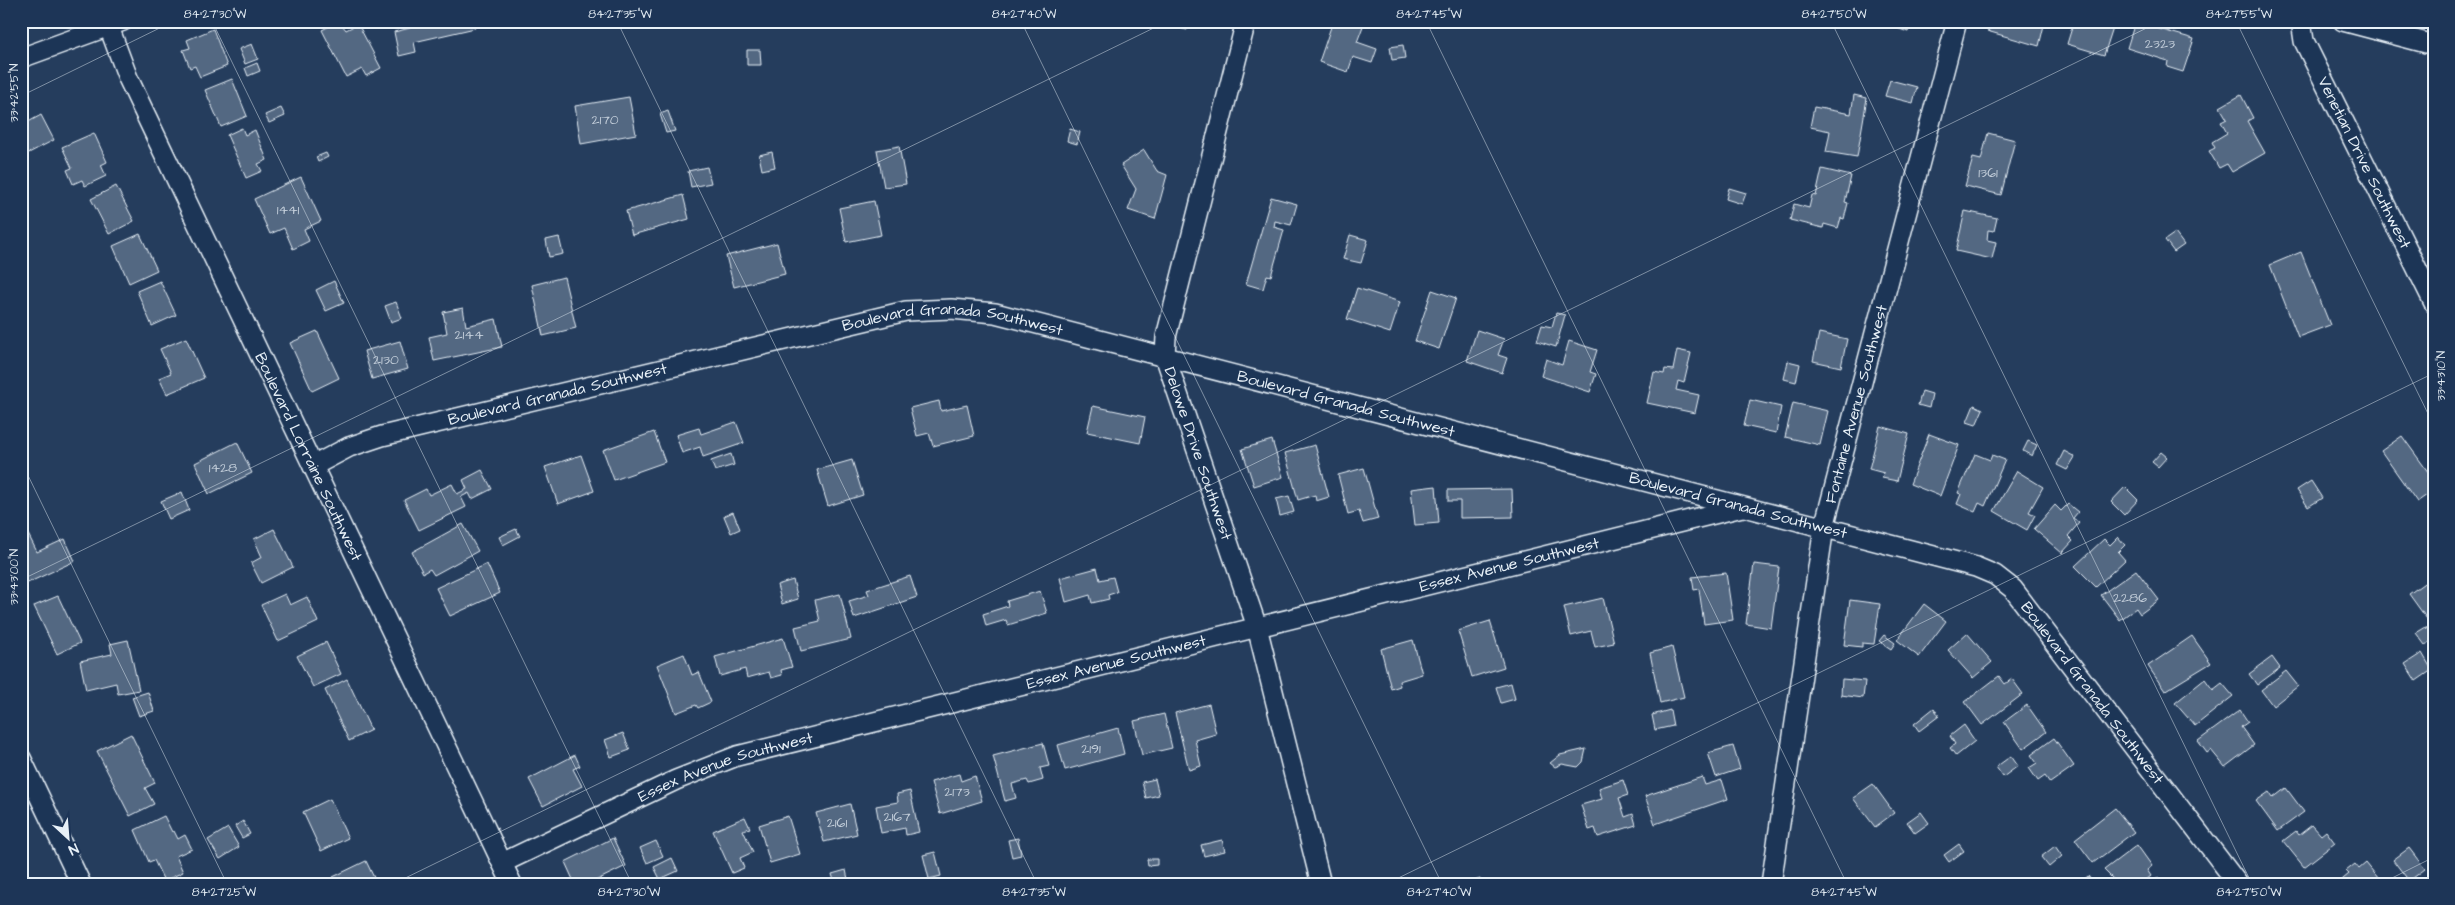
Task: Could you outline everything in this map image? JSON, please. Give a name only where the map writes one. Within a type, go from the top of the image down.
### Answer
[{"type":"street","name":"Delowe Drive Southwest","points":[[1246,21],[1166,337],[1165,356],[1257,627],[1321,884]]},
{"type":"street","name":"Fontaine Avenue Southwest","points":[[1771,884],[1824,527],[1957,21]]},
{"type":"street","name":"Venetian Drive Southwest","points":[[2301,21],[2304,41],[2434,303]]},
{"type":"street","points":[[2344,21],[2434,45]]},
{"type":"street","points":[[21,58],[116,24]]},
{"type":"street","name":"Boulevard Lorraine Southwest","points":[[116,24],[128,78],[512,884]]},
{"type":"street","name":"Boulevard Granada Southwest","points":[[313,466],[349,447],[382,436],[906,311],[951,309],[995,313],[1824,527],[1976,567],[1995,575],[2013,589],[2238,884]]},
{"type":"street","name":"Essex Avenue Southwest","points":[[502,863],[676,780],[737,756],[1746,507]]},
{"type":"street","points":[[21,758],[81,884]]},
{"type":"building","points":[[339,21],[346,30],[358,24],[381,68],[366,76],[362,69],[346,77],[322,30]]},
{"type":"building","points":[[408,21],[473,21],[475,28],[414,42],[416,52],[399,56],[394,32],[410,28]]},
{"type":"building","points":[[1150,21],[1189,21],[1187,30]]},
{"type":"building","points":[[1333,21],[1365,21],[1357,42],[1377,49],[1372,63],[1353,57],[1348,72],[1319,62]]},
{"type":"building","points":[[1892,21],[1912,21],[1908,32],[1891,26]]},
{"type":"building","points":[[1990,21],[2045,21],[2039,46],[1987,31]]},
{"type":"building","points":[[2074,21],[2115,21],[2104,55],[2067,44]]},
{"type":"building","points":[[2135,22],[2194,39],[2183,72],[2167,67],[2168,61],[2127,48]]},
{"type":"building","points":[[213,29],[227,66],[200,77],[195,66],[190,68],[183,50],[190,48],[187,40]]},
{"type":"building","points":[[252,44],[258,59],[245,64],[239,49]]},
{"type":"building","points":[[1403,45],[1405,58],[1392,60],[1390,47]]},
{"type":"building","points":[[747,50],[760,50],[761,65],[747,65]]},
{"type":"building","points":[[257,63],[260,71],[248,76],[245,68]]},
{"type":"building","points":[[232,79],[247,116],[221,127],[205,90]]},
{"type":"building","points":[[1890,80],[1917,87],[1913,103],[1885,96]]},
{"type":"building","points":[[1854,95],[1867,98],[1857,157],[1826,152],[1830,131],[1810,127],[1814,107],[1851,114]]},
{"type":"building","points":[[2241,95],[2253,118],[2247,121],[2265,153],[2232,172],[2227,164],[2219,168],[2209,151],[2215,148],[2212,142],[2227,133],[2221,122],[2227,119],[2220,107]]},
{"type":"building","points":[[629,97],[636,134],[581,144],[575,106]]},
{"type":"building","points":[[281,108],[285,116],[269,123],[265,115]]},
{"type":"building","points":[[668,111],[675,131],[666,133],[660,114]]},
{"type":"building","points":[[41,115],[54,140],[21,157],[21,126]]},
{"type":"building","points":[[242,128],[245,135],[255,130],[267,160],[258,164],[262,171],[246,178],[227,135]]},
{"type":"building","points":[[1070,129],[1080,132],[1077,144],[1067,141]]},
{"type":"building","points":[[94,133],[107,162],[101,165],[106,176],[85,186],[82,180],[73,184],[67,170],[72,168],[62,147]]},
{"type":"building","points":[[1988,133],[2015,140],[2001,195],[1965,186],[1973,158],[1981,160]]},
{"type":"building","points":[[899,146],[906,184],[884,187],[877,150]]},
{"type":"building","points":[[1144,150],[1157,171],[1167,175],[1155,219],[1128,210],[1136,189],[1121,165]]},
{"type":"building","points":[[772,152],[775,167],[762,170],[759,155]]},
{"type":"building","points":[[326,153],[328,157],[318,162],[316,157]]},
{"type":"building","points":[[707,167],[711,183],[691,187],[688,171]]},
{"type":"building","points":[[1822,169],[1851,176],[1845,202],[1848,203],[1844,219],[1841,218],[1838,228],[1824,224],[1823,228],[1790,220],[1794,204],[1809,208],[1812,195],[1816,196]]},
{"type":"building","points":[[301,177],[321,221],[304,229],[309,241],[293,249],[284,228],[270,234],[254,199]]},
{"type":"building","points":[[116,186],[134,221],[109,234],[91,199]]},
{"type":"building","points":[[1729,188],[1746,193],[1742,204],[1726,199]]},
{"type":"building","points":[[683,195],[689,219],[632,235],[626,211]]},
{"type":"building","points":[[1271,197],[1297,204],[1291,225],[1275,221],[1274,227],[1284,230],[1271,276],[1267,275],[1263,289],[1246,284]]},
{"type":"building","points":[[874,201],[881,235],[846,242],[839,208]]},
{"type":"building","points":[[1965,211],[1997,218],[1994,231],[1988,230],[1987,240],[1996,242],[1992,259],[1956,251]]},
{"type":"building","points":[[2175,233],[2184,245],[2174,252],[2165,240]]},
{"type":"building","points":[[140,234],[157,270],[129,283],[113,246]]},
{"type":"building","points":[[1350,235],[1368,240],[1361,263],[1343,259]]},
{"type":"building","points":[[559,237],[563,254],[549,257],[546,240]]},
{"type":"building","points":[[777,243],[785,274],[734,287],[726,256]]},
{"type":"building","points":[[2301,252],[2330,325],[2298,337],[2270,265]]},
{"type":"building","points":[[564,277],[576,328],[543,336],[532,285]]},
{"type":"building","points":[[160,281],[176,315],[152,326],[137,291]]},
{"type":"building","points":[[334,281],[344,303],[326,311],[316,290]]},
{"type":"building","points":[[1357,288],[1400,302],[1390,333],[1347,319]]},
{"type":"building","points":[[1432,290],[1456,298],[1439,349],[1415,341]]},
{"type":"building","points":[[396,302],[402,318],[391,322],[385,306]]},
{"type":"building","points":[[463,308],[466,326],[496,319],[502,347],[434,361],[429,337],[447,333],[443,312]]},
{"type":"building","points":[[1556,313],[1565,315],[1556,347],[1537,341],[1542,325],[1552,327]]},
{"type":"building","points":[[1477,330],[1504,339],[1498,355],[1507,358],[1502,373],[1467,361]]},
{"type":"building","points":[[317,331],[339,378],[312,391],[290,343]]},
{"type":"building","points":[[1819,333],[1847,339],[1841,367],[1813,361]]},
{"type":"building","points":[[186,338],[204,378],[167,394],[159,378],[171,373],[160,349]]},
{"type":"building","points":[[400,341],[408,369],[372,379],[364,351]]},
{"type":"building","points":[[1569,341],[1597,350],[1590,372],[1596,374],[1590,392],[1541,376],[1546,359],[1562,365]]},
{"type":"building","points":[[1677,350],[1691,353],[1684,383],[1678,381],[1676,390],[1699,395],[1695,413],[1647,403],[1654,372],[1664,374],[1665,369],[1673,370]]},
{"type":"building","points":[[1788,361],[1800,364],[1796,382],[1784,379]]},
{"type":"building","points":[[1922,391],[1932,394],[1929,408],[1918,405]]},
{"type":"building","points":[[1750,400],[1781,407],[1776,433],[1744,426]]},
{"type":"building","points":[[939,401],[941,411],[967,405],[974,436],[933,446],[929,433],[917,436],[910,408]]},
{"type":"building","points":[[1793,403],[1828,411],[1820,445],[1785,437]]},
{"type":"building","points":[[1974,405],[1983,409],[1976,425],[1967,422]]},
{"type":"building","points":[[1093,406],[1145,417],[1140,443],[1087,432]]},
{"type":"building","points":[[736,422],[744,443],[703,457],[700,447],[682,453],[676,435],[699,428],[701,434]]},
{"type":"building","points":[[1880,426],[1909,434],[1897,481],[1882,478],[1884,473],[1869,469]]},
{"type":"building","points":[[654,432],[665,462],[614,480],[603,450]]},
{"type":"building","points":[[1929,434],[1959,445],[1940,496],[1910,484]]},
{"type":"building","points":[[2402,436],[2434,480],[2434,490],[2417,502],[2381,451]]},
{"type":"building","points":[[1272,440],[1283,477],[1254,486],[1242,449]]},
{"type":"building","points":[[2028,441],[2037,445],[2032,456],[2023,451]]},
{"type":"building","points":[[237,442],[252,473],[209,494],[195,463]]},
{"type":"building","points":[[1315,445],[1329,497],[1316,501],[1315,495],[1298,500],[1285,453]]},
{"type":"building","points":[[2064,451],[2075,457],[2067,470],[2057,465]]},
{"type":"building","points":[[2161,452],[2167,457],[2158,467],[2152,462]]},
{"type":"building","points":[[731,454],[734,465],[715,471],[711,461]]},
{"type":"building","points":[[1975,454],[1990,460],[1992,455],[2005,460],[1985,506],[1979,503],[1975,512],[1957,504],[1961,494],[1958,493]]},
{"type":"building","points":[[581,455],[594,491],[558,504],[545,467]]},
{"type":"building","points":[[852,460],[863,495],[828,506],[817,470]]},
{"type":"building","points":[[1364,468],[1378,519],[1363,523],[1359,511],[1348,514],[1338,475]]},
{"type":"building","points":[[482,470],[492,489],[472,499],[469,493],[461,497],[466,507],[419,530],[404,500],[426,489],[429,495],[452,484],[457,494],[467,489],[463,480]]},
{"type":"building","points":[[2017,471],[2043,487],[2029,512],[2035,515],[2027,530],[1994,511]]},
{"type":"building","points":[[2311,481],[2322,498],[2308,507],[2297,490]]},
{"type":"building","points":[[1436,486],[1439,523],[1415,525],[1411,489]]},
{"type":"building","points":[[2125,487],[2138,500],[2124,515],[2111,502]]},
{"type":"building","points":[[1512,489],[1513,517],[1460,518],[1460,501],[1448,501],[1448,490]]},
{"type":"building","points":[[182,492],[189,510],[169,519],[161,501]]},
{"type":"building","points":[[1289,496],[1294,512],[1280,516],[1276,499]]},
{"type":"building","points":[[2068,504],[2078,512],[2073,518],[2079,523],[2068,536],[2073,541],[2062,553],[2034,529],[2055,505],[2061,511]]},
{"type":"building","points":[[733,512],[740,529],[731,533],[724,516]]},
{"type":"building","points":[[463,524],[478,551],[434,575],[430,569],[423,573],[412,552]]},
{"type":"building","points":[[274,529],[293,567],[261,583],[251,563],[262,557],[254,539]]},
{"type":"building","points":[[516,529],[520,536],[503,545],[499,537]]},
{"type":"building","points":[[28,534],[37,552],[65,539],[75,561],[21,586],[21,537]]},
{"type":"building","points":[[2118,537],[2125,545],[2118,552],[2125,560],[2096,587],[2075,566],[2104,539],[2110,545]]},
{"type":"building","points":[[487,564],[500,593],[450,616],[436,588]]},
{"type":"building","points":[[1754,564],[1779,567],[1771,628],[1746,624]]},
{"type":"building","points":[[1097,568],[1100,580],[1113,577],[1117,592],[1108,595],[1109,599],[1092,603],[1090,595],[1066,602],[1060,578]]},
{"type":"building","points":[[2136,570],[2159,600],[2140,614],[2136,608],[2120,620],[2101,595]]},
{"type":"building","points":[[1726,573],[1733,620],[1704,624],[1699,589],[1694,590],[1692,577]]},
{"type":"building","points":[[910,576],[917,597],[854,618],[849,601],[869,595],[867,590]]},
{"type":"building","points":[[2434,576],[2434,640],[2425,645],[2416,633],[2432,626],[2409,594]]},
{"type":"building","points":[[793,580],[798,599],[782,604],[777,585]]},
{"type":"building","points":[[1040,591],[1047,613],[1008,625],[1006,620],[986,626],[983,614],[1008,606],[1007,601]]},
{"type":"building","points":[[285,594],[290,605],[307,597],[318,622],[278,641],[261,605]]},
{"type":"building","points":[[840,594],[851,639],[801,651],[795,627],[820,621],[815,600]]},
{"type":"building","points":[[58,596],[80,643],[57,654],[34,606]]},
{"type":"building","points":[[1603,598],[1614,643],[1595,647],[1591,631],[1571,636],[1564,607]]},
{"type":"building","points":[[1850,600],[1880,604],[1874,644],[1862,643],[1862,647],[1844,645]]},
{"type":"building","points":[[1924,604],[1946,621],[1919,657],[1897,640]]},
{"type":"building","points":[[1490,621],[1504,667],[1472,677],[1458,631]]},
{"type":"building","points":[[1967,633],[1992,662],[1973,678],[1948,650]]},
{"type":"building","points":[[1884,635],[1895,643],[1891,649],[1879,641]]},
{"type":"building","points":[[2192,636],[2211,663],[2165,691],[2148,666]]},
{"type":"building","points":[[783,638],[792,667],[781,670],[782,675],[771,678],[769,672],[747,678],[745,669],[720,676],[715,657]]},
{"type":"building","points":[[128,640],[139,690],[118,694],[116,683],[86,690],[80,661],[112,654],[110,644]]},
{"type":"building","points":[[1413,640],[1422,674],[1399,681],[1400,686],[1391,689],[1381,649]]},
{"type":"building","points":[[326,642],[341,674],[313,687],[297,656]]},
{"type":"building","points":[[1672,647],[1684,697],[1660,703],[1650,653]]},
{"type":"building","points":[[2422,653],[2432,670],[2416,681],[2405,664]]},
{"type":"building","points":[[684,654],[692,675],[699,672],[711,702],[698,708],[696,705],[676,713],[657,665]]},
{"type":"building","points":[[2272,657],[2280,668],[2257,685],[2249,674]]},
{"type":"building","points":[[2286,671],[2298,686],[2273,706],[2261,690]]},
{"type":"building","points":[[1999,676],[2005,684],[2012,679],[2023,694],[1982,725],[1965,702]]},
{"type":"building","points":[[347,679],[371,730],[349,741],[325,690]]},
{"type":"building","points":[[1842,679],[1865,681],[1863,698],[1841,695]]},
{"type":"building","points":[[2205,679],[2213,690],[2222,683],[2233,696],[2195,726],[2175,703]]},
{"type":"building","points":[[1511,683],[1515,699],[1501,703],[1496,687]]},
{"type":"building","points":[[148,692],[154,711],[139,716],[132,697]]},
{"type":"building","points":[[1209,704],[1216,734],[1195,740],[1201,766],[1189,770],[1175,713]]},
{"type":"building","points":[[2027,705],[2046,732],[2023,749],[2004,722]]},
{"type":"building","points":[[1934,708],[1939,716],[1919,731],[1914,724]]},
{"type":"building","points":[[1670,710],[1673,726],[1655,730],[1652,715]]},
{"type":"building","points":[[2240,710],[2248,722],[2241,727],[2254,745],[2225,767],[2211,750],[2207,753],[2198,741]]},
{"type":"building","points":[[1164,714],[1172,748],[1142,755],[1134,721]]},
{"type":"building","points":[[1964,725],[1975,741],[1956,756],[1950,748],[1955,744],[1950,736]]},
{"type":"building","points":[[1118,728],[1124,754],[1065,770],[1058,745]]},
{"type":"building","points":[[623,733],[630,750],[611,757],[605,740]]},
{"type":"building","points":[[131,734],[155,783],[145,788],[154,804],[130,816],[97,751]]},
{"type":"building","points":[[2054,738],[2074,766],[2050,783],[2045,776],[2038,781],[2029,768],[2037,763],[2031,755]]},
{"type":"building","points":[[1043,743],[1049,766],[1040,768],[1043,780],[1029,784],[1027,780],[1012,784],[1016,798],[1005,801],[993,756]]},
{"type":"building","points":[[1733,746],[1740,769],[1716,777],[1708,753]]},
{"type":"building","points":[[1586,749],[1583,762],[1578,767],[1562,764],[1555,767],[1550,763],[1560,755]]},
{"type":"building","points":[[575,755],[580,766],[573,769],[582,786],[543,806],[529,779]]},
{"type":"building","points":[[2011,756],[2018,766],[2003,777],[1996,767]]},
{"type":"building","points":[[959,774],[961,781],[975,776],[982,801],[940,814],[931,782]]},
{"type":"building","points":[[1702,777],[1705,785],[1722,780],[1728,799],[1655,824],[1645,796]]},
{"type":"building","points":[[1155,779],[1159,795],[1146,798],[1142,782]]},
{"type":"building","points":[[1623,780],[1628,795],[1619,798],[1625,817],[1633,814],[1636,825],[1598,837],[1595,828],[1589,830],[1581,805],[1602,799],[1599,788]]},
{"type":"building","points":[[1873,784],[1894,813],[1875,827],[1853,798]]},
{"type":"building","points":[[2286,788],[2304,812],[2278,831],[2256,801],[2269,792],[2273,798]]},
{"type":"building","points":[[910,791],[919,832],[906,835],[905,828],[881,833],[876,806],[898,802],[897,794]]},
{"type":"building","points":[[330,799],[348,838],[321,851],[303,812]]},
{"type":"building","points":[[850,804],[857,834],[824,842],[816,813]]},
{"type":"building","points":[[2115,808],[2134,832],[2093,863],[2075,839]]},
{"type":"building","points":[[1921,812],[1929,823],[1915,833],[1907,822]]},
{"type":"building","points":[[164,816],[172,832],[174,831],[178,839],[185,835],[192,849],[176,856],[183,872],[164,881],[154,860],[149,862],[135,830]]},
{"type":"building","points":[[788,816],[800,854],[770,863],[759,825]]},
{"type":"building","points":[[745,817],[750,828],[743,830],[753,852],[740,858],[744,868],[732,873],[713,831]]},
{"type":"building","points":[[243,821],[250,834],[242,838],[235,826]]},
{"type":"building","points":[[2312,825],[2321,835],[2326,831],[2335,843],[2304,867],[2283,841],[2296,831],[2299,835]]},
{"type":"building","points":[[228,828],[239,847],[220,859],[208,840]]},
{"type":"building","points":[[613,838],[626,866],[589,884],[575,884],[565,862]]},
{"type":"building","points":[[1018,838],[1021,855],[1012,857],[1008,840]]},
{"type":"building","points":[[1222,840],[1225,851],[1204,856],[1201,845]]},
{"type":"building","points":[[656,841],[663,856],[647,863],[640,848]]},
{"type":"building","points":[[1959,844],[1964,851],[1949,862],[1944,855]]},
{"type":"building","points":[[2137,845],[2152,866],[2147,870],[2151,876],[2141,884],[2118,884],[2104,870]]},
{"type":"building","points":[[2055,846],[2062,856],[2049,867],[2041,857]]},
{"type":"building","points":[[2409,848],[2425,869],[2409,881],[2393,860]]},
{"type":"building","points":[[935,852],[941,876],[929,879],[923,855]]},
{"type":"building","points":[[672,858],[678,871],[660,879],[654,867]]},
{"type":"building","points":[[1147,859],[1157,859],[1157,865],[1148,866]]},
{"type":"building","points":[[366,861],[377,884],[336,884],[333,877]]},
{"type":"building","points":[[2366,863],[2383,884],[2337,884],[2349,874],[2346,871],[2355,864],[2359,869]]},
{"type":"building","points":[[846,870],[849,884],[835,884],[832,874]]},
{"type":"building","points":[[2088,876],[2094,884],[2079,884]]},
{"type":"building","points":[[2159,877],[2164,884],[2150,884]]},
{"type":"building","points":[[1480,879],[1481,884],[1465,884]]}]
